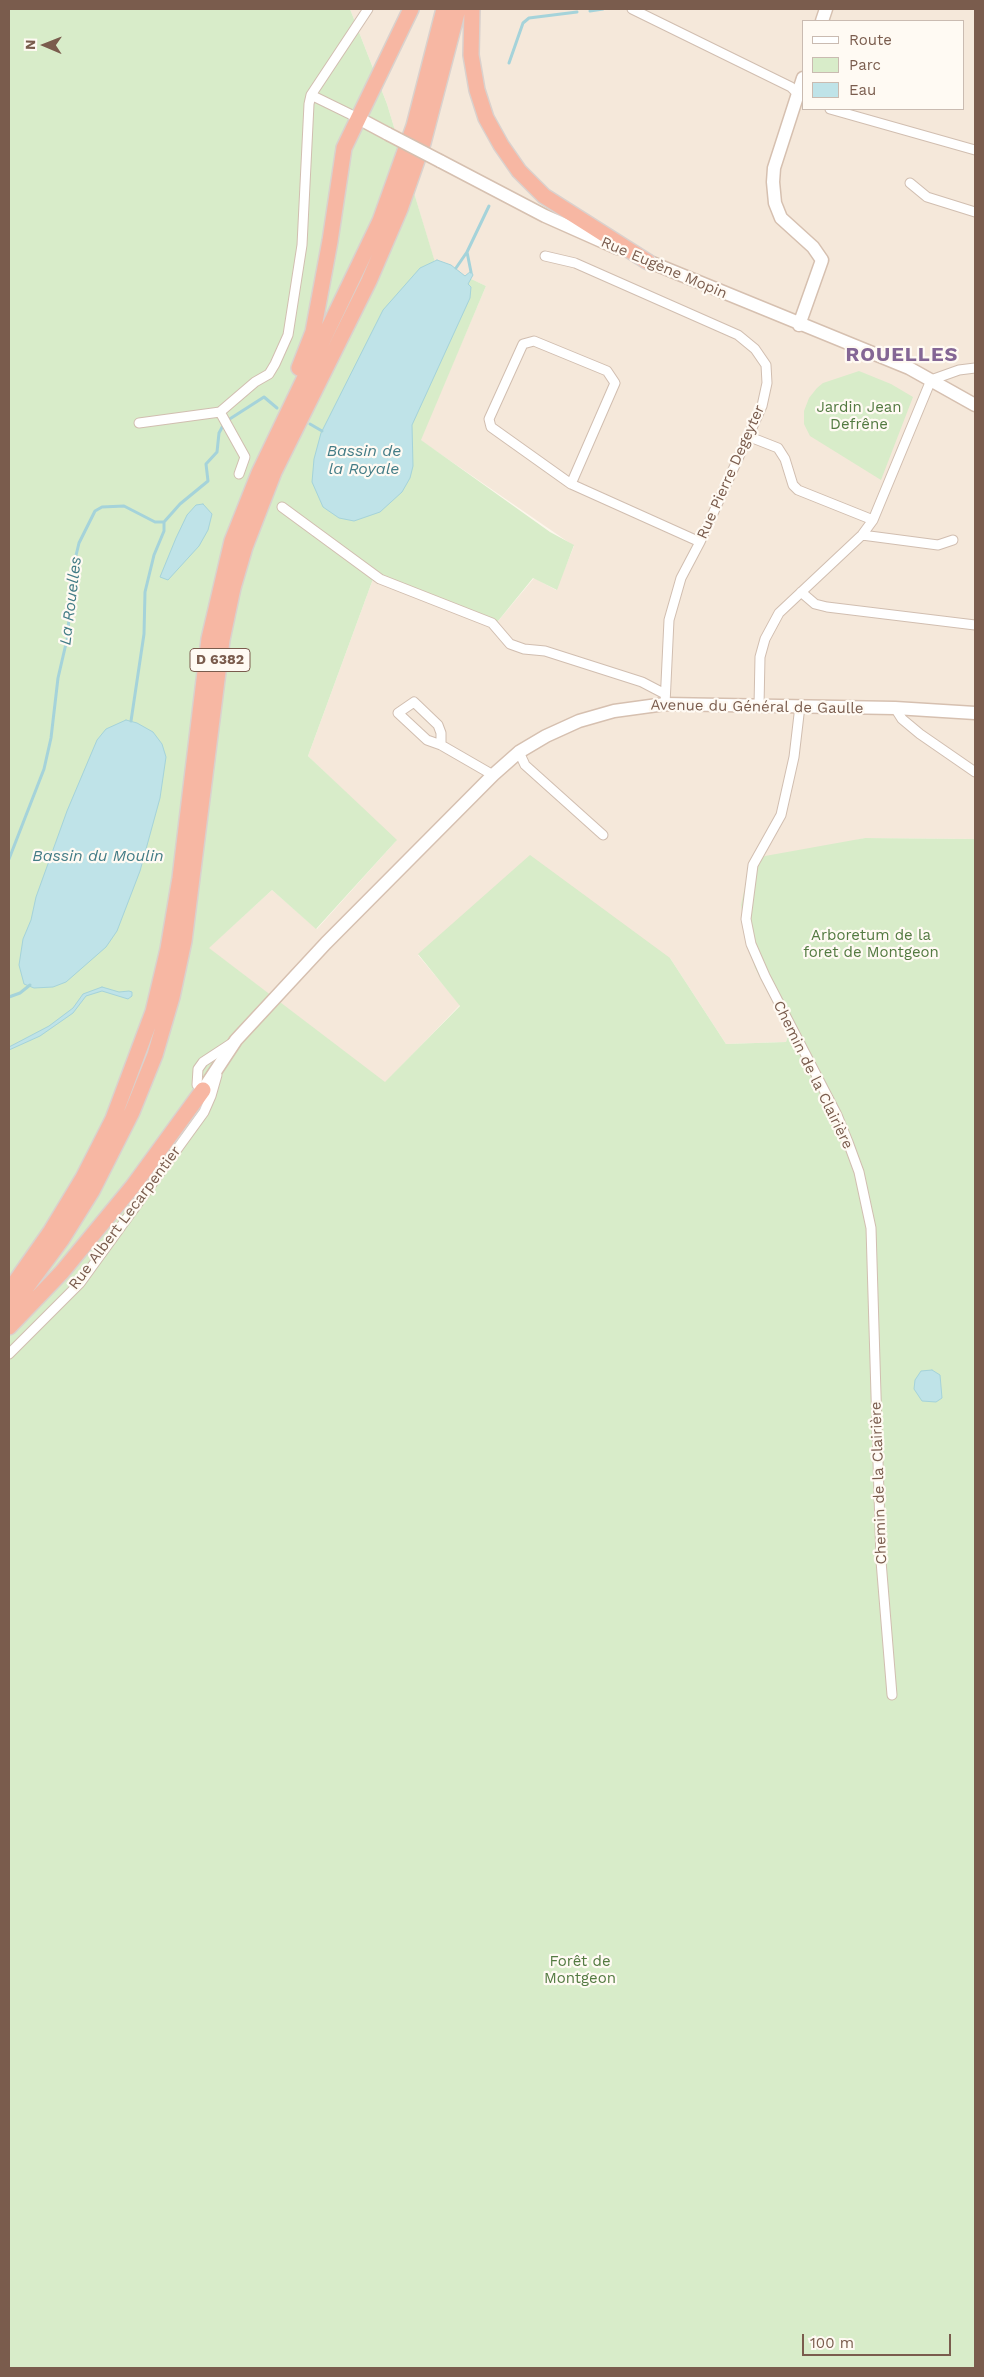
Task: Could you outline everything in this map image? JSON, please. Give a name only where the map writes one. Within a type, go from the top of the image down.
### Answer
[{"type":"highway","points":[[269,452],[313,332],[330,242],[344,148],[412,9]]},
{"type":"highway","name":"D 6382","points":[[9,1291],[51,1231],[83,1178],[113,1119],[153,1012],[168,949],[180,878],[209,639],[216,602],[232,541],[245,505],[269,452],[380,221],[414,126],[444,9]]},
{"type":"highway","name":"D 6382","points":[[9,1311],[62,1240],[92,1191],[132,1112],[155,1054],[172,997],[184,941],[203,803],[222,640],[244,547],[274,472],[368,280],[400,209],[423,143],[458,9]]},
{"type":"highway","points":[[472,9],[471,55],[477,90],[486,118],[501,145],[519,171],[544,196],[648,262]]},
{"type":"highway","points":[[9,1327],[62,1272],[207,1093]]},
{"type":"street","points":[[140,423],[220,412],[255,382],[269,374],[288,335],[302,245],[307,172],[308,112],[311,95],[368,9]]},
{"type":"street","points":[[632,9],[791,87],[800,96],[774,168],[772,182],[775,203],[782,218],[813,247],[822,260],[799,325]]},
{"type":"street","points":[[311,95],[358,118]]},
{"type":"street","points":[[834,110],[975,150]]},
{"type":"street","name":"Rue Eugène Mopin","points":[[358,118],[545,216],[648,262],[799,325],[909,368],[975,405]]},
{"type":"street","points":[[910,183],[927,198],[975,212]]},
{"type":"street","name":"Rue Pierre Degeyter","points":[[545,256],[575,264],[738,335],[755,349],[766,365],[767,383],[762,406],[750,436],[681,578],[669,620],[665,699]]},
{"type":"street","points":[[571,484],[615,383],[607,371],[534,340],[523,344],[489,419],[491,426],[571,484],[700,542]]},
{"type":"street","points":[[759,706],[758,674],[765,639],[779,613],[862,535],[872,520],[924,392],[931,380],[959,370],[975,368]]},
{"type":"street","points":[[220,412],[245,457],[239,474]]},
{"type":"street","points":[[750,436],[778,448],[785,459],[793,485],[798,490],[872,520]]},
{"type":"street","points":[[282,507],[380,579],[492,623],[510,644],[524,650],[545,651],[633,679],[665,699]]},
{"type":"street","points":[[862,535],[938,545],[953,540]]},
{"type":"street","points":[[801,592],[815,604],[827,607],[975,625]]},
{"type":"street","name":"Avenue du Général de Gaulle","points":[[207,1093],[218,1067],[236,1040],[326,943],[493,775],[520,752],[578,721],[665,699],[759,706],[895,708],[975,713]]},
{"type":"street","points":[[441,745],[441,733],[438,725],[414,702],[398,713],[427,740],[441,745],[493,775]]},
{"type":"street","name":"Chemin de la Clairière","points":[[800,706],[794,757],[781,815],[754,865],[746,919],[752,944],[765,976],[836,1114],[848,1142],[858,1172],[871,1228],[881,1561],[892,1695]]},
{"type":"street","points":[[895,708],[902,719],[920,734],[975,772]]},
{"type":"street","points":[[520,752],[524,766],[603,835]]},
{"type":"street","points":[[207,1093],[198,1085],[198,1069],[203,1062],[236,1040]]},
{"type":"street","name":"Rue Albert Lecarpentier","points":[[9,1354],[80,1282],[204,1112],[207,1093]]},
{"type":"shaded area","points":[[350,9],[975,9],[975,839],[865,838],[836,845],[755,968],[789,1033],[786,1042],[726,1044],[670,958],[418,955],[460,1005],[385,1083],[208,948],[272,890],[317,929],[396,841],[308,756],[373,579],[494,626],[534,578],[556,590],[574,546],[420,440],[486,286],[435,263],[387,104]]},
{"type":"green space","points":[[9,9],[350,9],[387,104],[435,262],[486,286],[421,440],[550,532],[574,545],[557,590],[533,578],[494,626],[373,579],[308,756],[397,840],[316,929],[272,890],[209,948],[385,1082],[460,1006],[418,954],[530,855],[670,958],[726,1044],[786,1042],[789,1033],[755,968],[744,927],[741,905],[750,864],[765,856],[865,838],[975,839],[975,2368],[9,2368]]},
{"type":"green space","name":"Jardin Jean Defrêne","points":[[859,371],[891,384],[913,397],[881,480],[810,436],[804,424],[804,411],[809,398],[817,388],[823,383]]},
{"type":"water","name":"Bassin de la Royale","points":[[437,260],[451,265],[465,276],[471,271],[473,275],[468,284],[471,287],[470,298],[412,425],[413,466],[410,478],[402,492],[380,512],[354,521],[339,518],[323,507],[312,482],[314,459],[321,433],[383,310],[420,268]]},
{"type":"water","points":[[203,504],[212,514],[208,530],[199,546],[168,580],[160,577],[187,515],[196,505]]},
{"type":"water","name":"Bassin du Moulin","points":[[126,720],[137,723],[153,732],[162,744],[166,757],[160,798],[140,871],[117,931],[106,947],[66,982],[53,987],[34,988],[24,984],[19,965],[23,939],[31,920],[36,897],[67,811],[97,740],[106,729]]},
{"type":"water","points":[[102,987],[119,992],[129,991],[132,992],[132,996],[128,999],[102,991],[86,996],[73,1013],[40,1036],[9,1050],[9,1047],[49,1026],[73,1008],[83,994]]},
{"type":"water","points":[[932,1370],[940,1375],[942,1398],[936,1402],[922,1401],[914,1389],[915,1380],[921,1371]]},
{"type":"waterway","points":[[590,11],[603,9]]},
{"type":"waterway","points":[[509,63],[523,23],[529,18],[577,12]]},
{"type":"waterway","points":[[456,268],[467,252],[489,206]]},
{"type":"waterway","points":[[467,252],[471,272]]},
{"type":"waterway","name":"La Rouelles","points":[[9,859],[44,769],[51,738],[58,678],[68,635],[71,576],[79,543],[95,511],[102,507],[124,506],[155,522],[164,522],[180,504],[208,481],[206,464],[217,452],[219,433],[225,422],[264,397],[277,408]]},
{"type":"waterway","points":[[310,424],[322,431]]},
{"type":"waterway","points":[[131,721],[144,634],[145,592],[154,555],[164,531],[164,522]]},
{"type":"waterway","points":[[9,997],[20,993],[30,985]]},
{"type":"district","name":"ROUELLES","points":[[902,355]]},
{"type":"park label","name":"Arboretum de la foret de Montgeon","points":[[871,944]]},
{"type":"park label","name":"Forêt de Montgeon","points":[[580,1970]]}]
